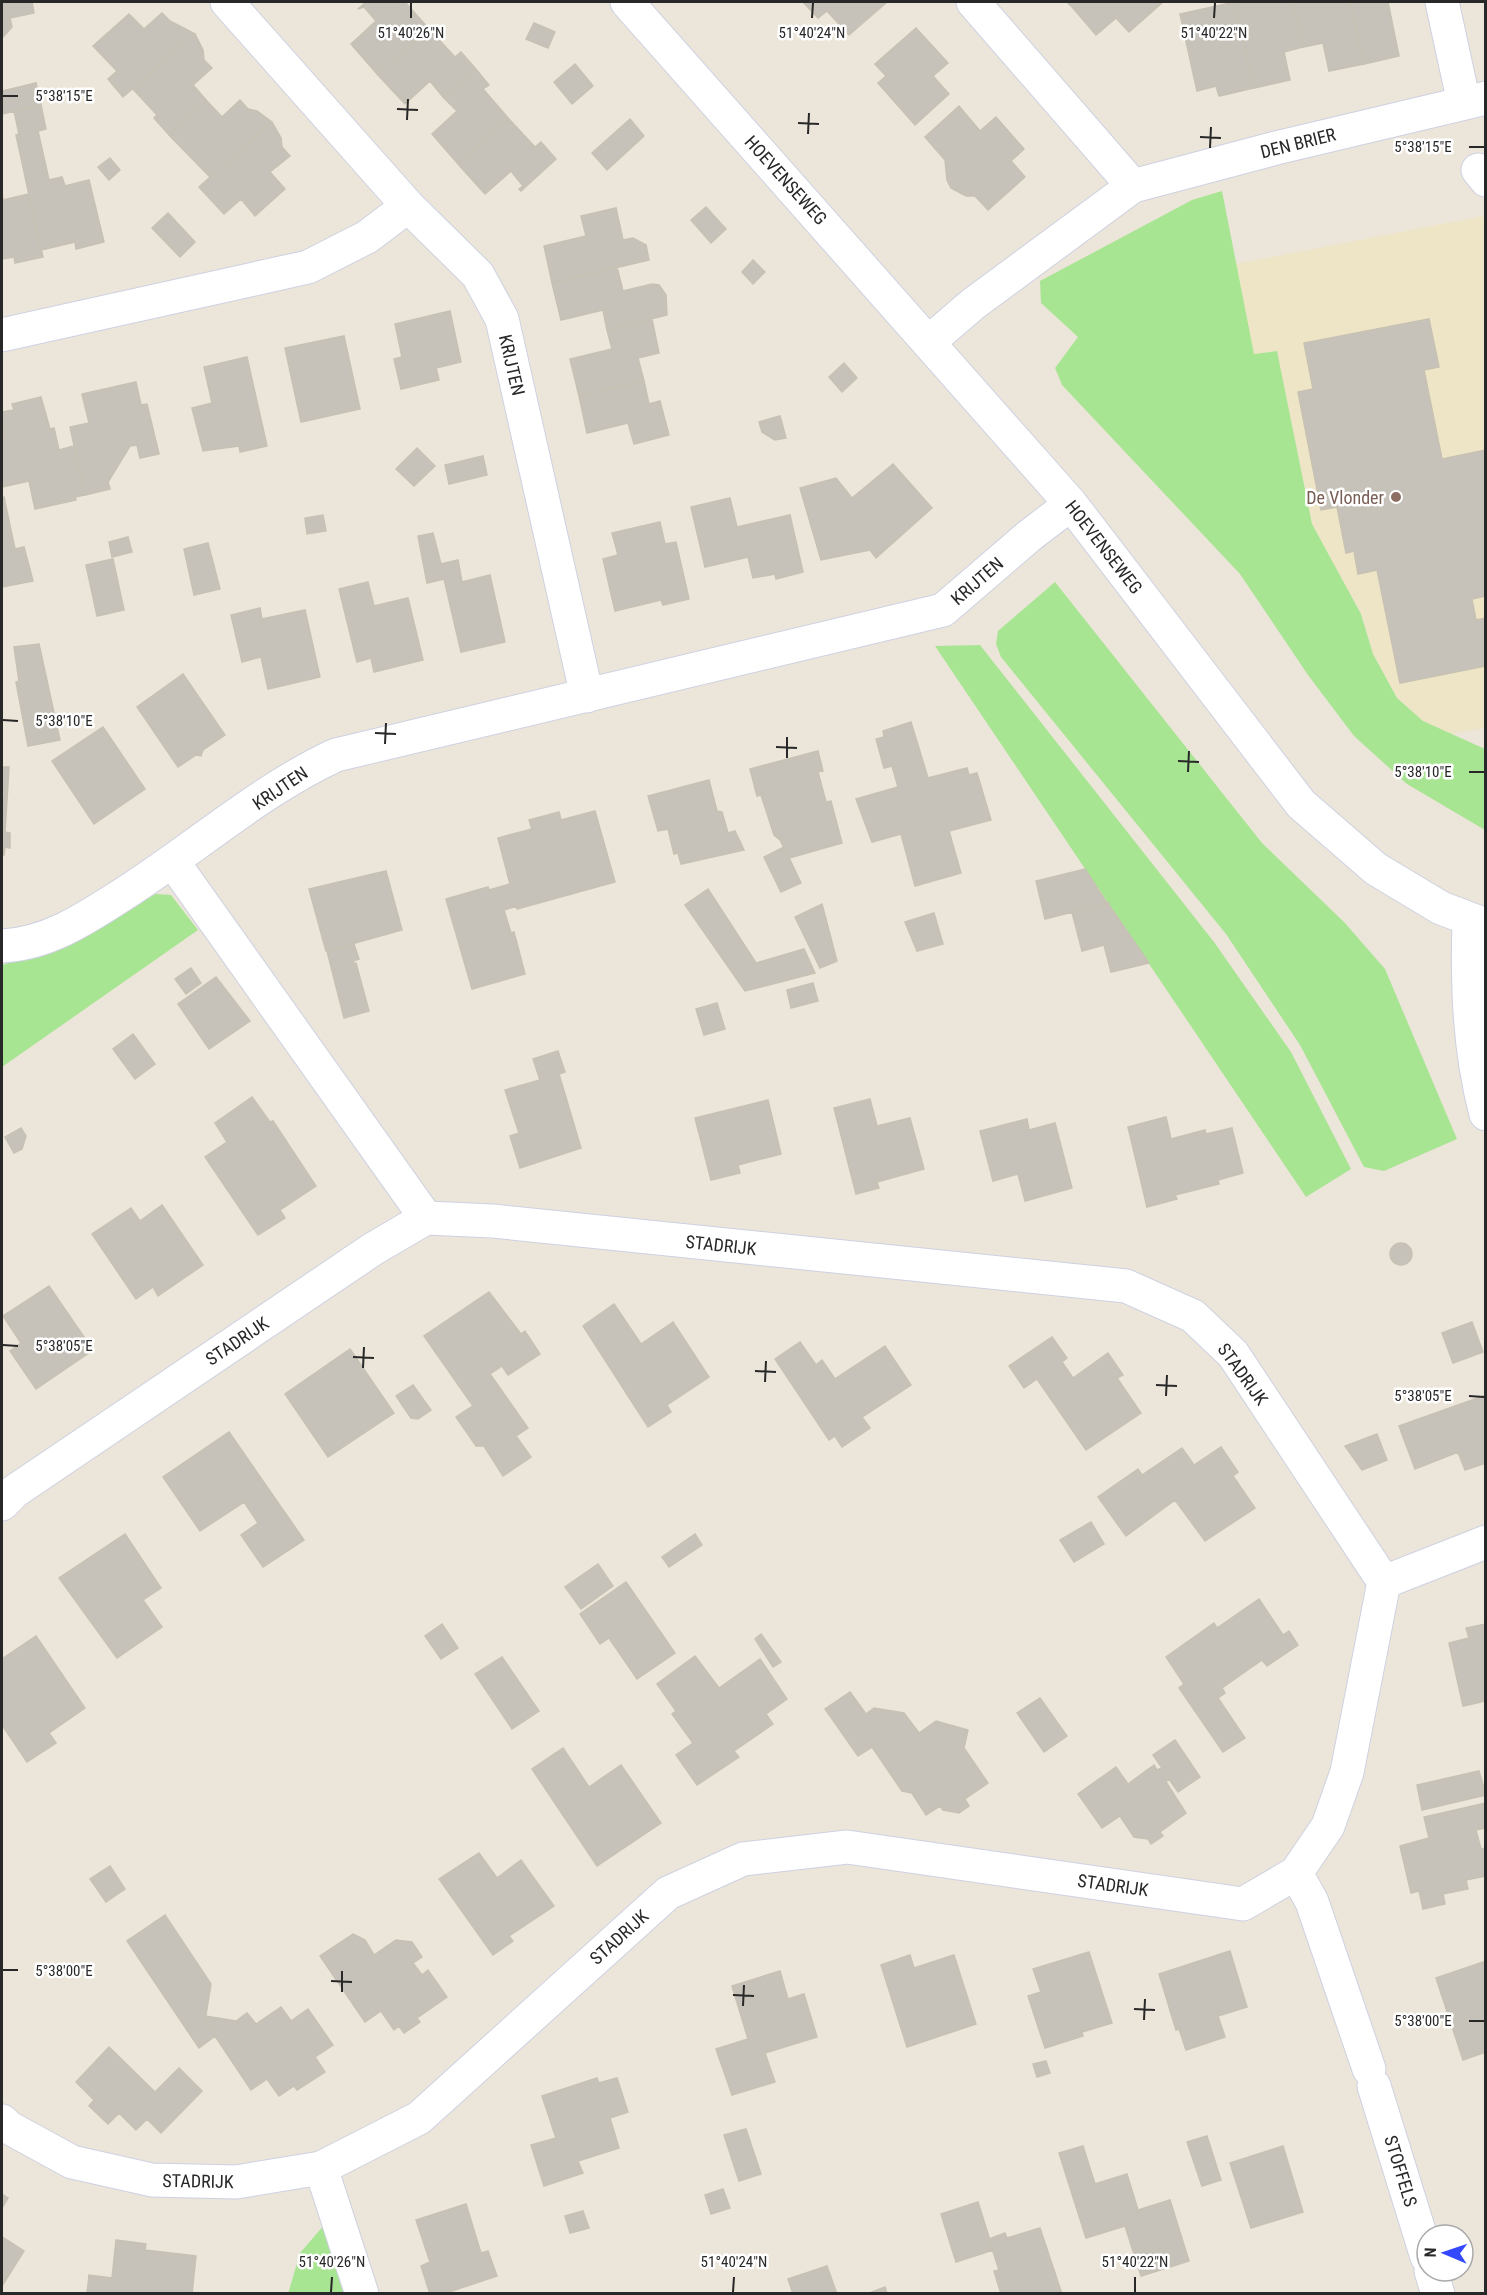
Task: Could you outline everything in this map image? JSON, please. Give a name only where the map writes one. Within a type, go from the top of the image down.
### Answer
[{"type":"street","name":"KRIJTEN","points":[[227,2],[408,206],[478,275],[502,319],[587,696]]},
{"type":"street","name":"HOEVENSEWEG","points":[[627,2],[930,341],[1071,504],[1301,804],[1376,869],[1441,908],[1477,923],[1467,987],[1475,1074],[1485,1114]]},
{"type":"street","points":[[973,2],[1133,186]]},
{"type":"street","name":"DEN BRIER","points":[[930,341],[973,304],[1133,186],[1475,100],[1442,2]]},
{"type":"street","points":[[2,335],[308,267],[367,237],[408,206]]},
{"type":"street","name":"KRIJTEN","points":[[2,946],[21,945],[74,925],[173,862],[300,772],[336,755],[943,610],[1029,536],[1071,504]]},
{"type":"street","points":[[173,862],[426,1218]]},
{"type":"street","name":"STADRIJK","points":[[2,1504],[15,1491],[353,1263],[426,1218],[493,1221],[1126,1286],[1193,1316],[1233,1354],[1384,1582],[1347,1772],[1328,1826],[1296,1873],[1243,1904],[847,1847],[743,1859],[668,1893],[419,2118],[321,2168],[236,2182],[152,2180],[72,2162],[8,2127],[2,2121]]},
{"type":"street","points":[[1384,1582],[1485,1542]]},
{"type":"street","name":"STOFFELS","points":[[1296,1873],[1312,1902],[1372,2078],[1417,2223]]},
{"type":"street","points":[[321,2168],[362,2294]]},
{"type":"shaded area","name":"De Vlonder","points":[[1483,216],[1486,228],[1485,728],[1450,734],[1423,721],[1397,698],[1373,654],[1361,613],[1312,525],[1277,351],[1254,355],[1236,264]]},
{"type":"green space","points":[[1222,191],[1254,354],[1277,351],[1312,524],[1361,614],[1373,654],[1397,698],[1423,721],[1485,749],[1485,830],[1407,784],[1354,736],[1308,675],[1240,574],[1062,385],[1055,368],[1078,337],[1041,303],[1040,281],[1192,200]]},
{"type":"green space","points":[[1055,582],[1262,843],[1345,923],[1385,969],[1457,1139],[1384,1171],[1364,1167],[1300,1045],[1226,934],[1001,657],[996,644],[998,631]]},
{"type":"green space","points":[[980,645],[1214,942],[1291,1052],[1351,1169],[1306,1197],[935,646]]},
{"type":"green space","points":[[156,894],[171,895],[198,930],[2,1067],[2,965],[63,946]]},
{"type":"green space","points":[[325,2224],[345,2293],[288,2294],[300,2253]]},
{"type":"building","points":[[2,2],[32,2],[34,13],[10,18],[12,27],[2,38]]},
{"type":"building","points":[[366,2],[405,2],[429,29],[377,74],[351,44],[376,21],[364,7],[358,9]]},
{"type":"building","points":[[803,2],[887,2],[849,35],[827,11],[818,18]]},
{"type":"building","points":[[1067,2],[1080,2],[1073,8]]},
{"type":"building","points":[[1080,2],[1163,2],[1129,32],[1116,18],[1096,35],[1073,8]]},
{"type":"building","points":[[1235,2],[1293,2],[1303,47],[1284,52],[1290,80],[1254,88]]},
{"type":"building","points":[[1235,2],[1254,88],[1219,96],[1216,86],[1197,91],[1180,14]]},
{"type":"building","points":[[1293,2],[1350,2],[1364,64],[1329,71],[1323,43],[1303,47]]},
{"type":"building","points":[[1350,2],[1388,2],[1399,56],[1364,64]]},
{"type":"building","points":[[162,13],[170,21],[195,34],[123,97],[108,79],[117,71],[93,46],[129,14],[144,29]]},
{"type":"building","points":[[534,23],[555,32],[548,48],[526,39]]},
{"type":"building","points":[[916,28],[948,63],[933,76],[949,94],[915,125],[878,83],[886,76],[875,64]]},
{"type":"building","points":[[429,29],[455,57],[461,52],[475,68],[443,97],[430,81],[405,104],[377,74]]},
{"type":"building","points":[[195,34],[203,50],[204,60],[212,68],[193,85],[207,101],[169,135],[154,118],[157,115],[133,89]]},
{"type":"building","points":[[575,64],[593,86],[572,104],[554,82]]},
{"type":"building","points":[[475,68],[489,85],[483,89],[509,119],[458,164],[432,134],[457,111],[443,97]]},
{"type":"building","points":[[36,83],[41,105],[2,114],[2,91]]},
{"type":"building","points":[[240,100],[248,109],[257,111],[272,122],[210,177],[169,135],[207,101],[222,117]]},
{"type":"building","points":[[41,105],[46,129],[38,131],[49,180],[62,177],[65,186],[89,180],[104,242],[76,249],[75,242],[41,250],[16,135],[19,134],[14,111]]},
{"type":"building","points":[[959,106],[980,131],[996,117],[1024,149],[1011,161],[1025,177],[988,210],[975,196],[966,196],[951,188],[947,180],[945,160],[925,137]]},
{"type":"building","points":[[509,119],[535,147],[541,142],[556,159],[521,191],[519,189],[523,186],[511,171],[485,194],[458,164]]},
{"type":"building","points":[[630,119],[644,136],[607,170],[592,153]]},
{"type":"building","points":[[272,122],[281,138],[282,147],[290,156],[270,172],[285,189],[255,216],[241,199],[224,214],[199,187]]},
{"type":"building","points":[[110,158],[120,170],[109,180],[98,167]]},
{"type":"building","points":[[2,192],[3,200],[29,194],[43,257],[15,263],[14,257],[2,259]]},
{"type":"building","points":[[706,207],[726,229],[711,243],[691,220]]},
{"type":"building","points":[[616,208],[623,240],[633,238],[646,245],[649,260],[552,283],[544,246],[586,236],[581,216]]},
{"type":"building","points":[[168,213],[195,242],[180,257],[152,228]]},
{"type":"building","points":[[753,260],[765,272],[753,284],[742,272]]},
{"type":"building","points":[[617,267],[623,291],[652,284],[659,285],[666,295],[667,315],[607,330],[603,310],[561,320],[552,283]]},
{"type":"building","points":[[450,311],[461,362],[436,368],[439,380],[401,389],[394,359],[402,357],[395,324]]},
{"type":"building","points":[[652,319],[659,353],[638,358],[644,381],[579,396],[570,359],[612,349],[607,330]]},
{"type":"building","points":[[1429,319],[1439,367],[1424,370],[1442,459],[1486,450],[1486,596],[1472,599],[1476,620],[1486,618],[1486,666],[1400,683],[1377,570],[1358,574],[1354,551],[1346,553],[1337,507],[1321,510],[1298,392],[1313,389],[1304,343]]},
{"type":"building","points":[[344,336],[360,409],[301,422],[285,348]]},
{"type":"building","points":[[247,357],[267,446],[240,452],[239,446],[203,451],[192,408],[212,403],[204,367]]},
{"type":"building","points":[[844,363],[857,378],[842,392],[829,377]]},
{"type":"building","points":[[644,381],[649,404],[660,401],[669,435],[634,444],[628,423],[587,433],[579,396]]},
{"type":"building","points":[[136,382],[141,405],[147,404],[159,454],[140,458],[137,445],[130,446],[108,482],[110,489],[85,495],[70,427],[89,423],[82,394]]},
{"type":"building","points":[[41,397],[50,429],[54,428],[59,450],[74,446],[85,495],[75,497],[76,500],[35,509],[29,481],[2,487],[2,438],[4,438],[2,412],[14,410],[12,404]]},
{"type":"building","points":[[780,416],[786,438],[775,440],[762,432],[759,422]]},
{"type":"building","points":[[417,448],[435,466],[414,486],[396,469]]},
{"type":"building","points":[[483,456],[487,475],[449,484],[445,465]]},
{"type":"building","points":[[893,464],[932,508],[876,558],[870,550],[821,560],[800,488],[836,478],[852,498]]},
{"type":"building","points":[[4,497],[15,549],[24,547],[33,581],[2,587],[2,498]]},
{"type":"building","points":[[730,498],[737,527],[790,515],[803,572],[776,579],[775,574],[753,578],[748,557],[705,567],[691,507]]},
{"type":"building","points":[[323,515],[326,531],[307,534],[305,518]]},
{"type":"building","points":[[660,522],[665,544],[676,542],[689,599],[663,605],[661,600],[615,611],[603,559],[618,555],[612,533]]},
{"type":"building","points":[[433,533],[441,564],[458,560],[462,582],[490,575],[505,642],[461,652],[444,579],[427,583],[418,536]]},
{"type":"building","points":[[128,537],[132,552],[112,557],[109,542]]},
{"type":"building","points":[[208,543],[220,589],[194,595],[184,549]]},
{"type":"building","points":[[113,559],[124,610],[97,616],[86,565]]},
{"type":"building","points":[[368,582],[374,606],[408,598],[423,660],[374,672],[371,658],[357,662],[339,589]]},
{"type":"building","points":[[260,608],[262,619],[305,610],[320,677],[268,689],[261,657],[242,662],[231,615]]},
{"type":"building","points":[[39,644],[60,740],[28,746],[16,682],[19,681],[14,647]]},
{"type":"building","points":[[183,674],[225,735],[203,750],[201,756],[196,755],[178,767],[137,707]]},
{"type":"building","points":[[911,722],[928,778],[967,768],[969,775],[977,773],[991,820],[949,831],[961,873],[915,886],[901,834],[872,842],[856,799],[898,787],[892,766],[884,768],[876,739],[884,737],[883,731]]},
{"type":"building","points":[[103,727],[145,789],[94,824],[52,761]]},
{"type":"building","points":[[818,751],[823,771],[818,772],[826,802],[831,801],[842,843],[789,858],[780,840],[774,835],[761,795],[757,796],[750,769]]},
{"type":"building","points":[[2,767],[9,767],[5,832],[10,833],[10,848],[5,847],[4,855],[2,855]]},
{"type":"building","points":[[709,780],[717,811],[722,812],[728,833],[735,831],[744,850],[681,864],[678,853],[674,854],[668,829],[658,831],[648,796]]},
{"type":"building","points":[[595,811],[615,882],[517,909],[517,906],[504,910],[511,933],[514,932],[525,974],[472,989],[446,899],[488,887],[489,890],[510,884],[498,838],[532,829],[529,820],[559,812],[561,820]]},
{"type":"building","points":[[784,847],[801,883],[781,892],[764,857]]},
{"type":"building","points":[[1085,869],[1107,903],[1045,919],[1036,881]]},
{"type":"building","points":[[386,871],[402,930],[326,951],[309,889]]},
{"type":"building","points":[[708,889],[756,963],[804,949],[815,973],[745,991],[685,905]]},
{"type":"building","points":[[1109,903],[1149,963],[1111,972],[1104,945],[1082,951],[1072,912]]},
{"type":"building","points":[[822,904],[837,961],[820,968],[795,917]]},
{"type":"building","points":[[934,913],[943,944],[917,951],[905,922]]},
{"type":"building","points":[[354,944],[359,959],[353,961],[354,964],[356,963],[369,1011],[344,1018],[327,951]]},
{"type":"building","points":[[191,968],[201,983],[186,994],[175,979]]},
{"type":"building","points":[[216,977],[250,1021],[209,1049],[178,1004]]},
{"type":"building","points":[[813,983],[818,1001],[791,1008],[787,990]]},
{"type":"building","points":[[717,1003],[725,1029],[704,1035],[696,1009]]},
{"type":"building","points":[[133,1034],[155,1064],[135,1079],[113,1049]]},
{"type":"building","points":[[558,1051],[565,1072],[559,1074],[581,1148],[520,1168],[510,1136],[519,1133],[505,1090],[540,1080],[533,1059]]},
{"type":"building","points":[[252,1097],[270,1122],[273,1121],[316,1186],[280,1210],[285,1218],[258,1235],[205,1157],[227,1142],[215,1123]]},
{"type":"building","points":[[870,1099],[877,1126],[910,1118],[924,1169],[877,1182],[879,1188],[856,1194],[834,1108]]},
{"type":"building","points":[[768,1100],[781,1154],[738,1165],[740,1173],[711,1180],[695,1118]]},
{"type":"building","points":[[1166,1117],[1171,1139],[1205,1130],[1206,1134],[1232,1128],[1243,1173],[1218,1180],[1219,1184],[1175,1195],[1177,1199],[1147,1207],[1128,1127]]},
{"type":"building","points":[[1027,1119],[1029,1130],[1055,1123],[1072,1188],[1025,1201],[1018,1174],[993,1181],[980,1131]]},
{"type":"building","points":[[21,1128],[26,1136],[22,1149],[14,1153],[5,1137]]},
{"type":"building","points":[[162,1205],[203,1265],[158,1296],[153,1287],[136,1299],[92,1234],[131,1208],[140,1221]]},
{"type":"building","points":[[1401,1243],[1409,1246],[1412,1254],[1409,1262],[1401,1265],[1393,1262],[1390,1254],[1393,1246]]},
{"type":"building","points":[[49,1286],[93,1350],[36,1389],[10,1351],[21,1343],[3,1316]]},
{"type":"building","points":[[489,1292],[521,1334],[525,1331],[540,1354],[508,1375],[502,1366],[490,1374],[528,1428],[516,1436],[531,1457],[503,1476],[484,1446],[476,1446],[456,1417],[473,1406],[424,1336]]},
{"type":"building","points":[[614,1304],[641,1344],[673,1322],[709,1377],[667,1405],[671,1412],[648,1427],[583,1326]]},
{"type":"building","points":[[1472,1322],[1483,1352],[1453,1363],[1442,1333]]},
{"type":"building","points":[[1052,1337],[1067,1358],[1062,1362],[1073,1378],[1108,1353],[1123,1375],[1117,1378],[1141,1413],[1086,1450],[1037,1379],[1024,1388],[1009,1366]]},
{"type":"building","points":[[800,1342],[816,1365],[822,1360],[835,1379],[885,1346],[911,1385],[862,1417],[870,1428],[842,1447],[835,1436],[829,1440],[775,1359]]},
{"type":"building","points":[[350,1349],[394,1413],[328,1457],[285,1394]]},
{"type":"building","points":[[413,1385],[431,1410],[418,1419],[411,1418],[396,1396]]},
{"type":"building","points":[[1486,1395],[1486,1463],[1465,1470],[1458,1452],[1415,1469],[1399,1426]]},
{"type":"building","points":[[229,1432],[304,1540],[263,1567],[241,1535],[258,1523],[244,1502],[200,1531],[163,1477]]},
{"type":"building","points":[[1377,1434],[1387,1460],[1362,1470],[1345,1446]]},
{"type":"building","points":[[1221,1447],[1238,1472],[1233,1476],[1255,1508],[1205,1541],[1175,1500],[1126,1536],[1098,1497],[1138,1469],[1142,1475],[1182,1448],[1194,1465]]},
{"type":"building","points":[[1091,1522],[1104,1544],[1074,1562],[1060,1540]]},
{"type":"building","points":[[125,1534],[161,1588],[143,1600],[162,1627],[117,1658],[59,1578]]},
{"type":"building","points":[[695,1534],[702,1545],[669,1567],[662,1557]]},
{"type":"building","points":[[598,1564],[613,1586],[581,1609],[565,1587]]},
{"type":"building","points":[[626,1582],[675,1653],[637,1679],[609,1638],[600,1644],[580,1614]]},
{"type":"building","points":[[1259,1599],[1283,1635],[1289,1631],[1298,1645],[1267,1666],[1262,1660],[1222,1688],[1225,1693],[1218,1698],[1245,1738],[1223,1752],[1179,1688],[1184,1684],[1166,1657],[1214,1623],[1217,1628]]},
{"type":"building","points":[[442,1624],[458,1648],[441,1659],[425,1636]]},
{"type":"building","points":[[1486,1624],[1486,1701],[1463,1706],[1449,1643],[1469,1638],[1466,1628]]},
{"type":"building","points":[[761,1634],[781,1662],[773,1667],[755,1639]]},
{"type":"building","points":[[36,1636],[85,1708],[49,1733],[56,1743],[27,1762],[2,1725],[2,1659]]},
{"type":"building","points":[[695,1656],[719,1688],[760,1659],[787,1699],[766,1714],[773,1724],[734,1751],[739,1757],[697,1785],[676,1755],[693,1743],[672,1714],[676,1711],[657,1684]]},
{"type":"building","points":[[502,1657],[539,1711],[512,1729],[475,1674]]},
{"type":"building","points":[[850,1692],[866,1714],[874,1708],[904,1713],[919,1733],[936,1721],[968,1730],[964,1748],[988,1783],[965,1799],[969,1806],[959,1813],[943,1810],[940,1806],[926,1815],[912,1793],[902,1791],[872,1747],[858,1756],[825,1709]]},
{"type":"building","points":[[1040,1698],[1067,1736],[1044,1752],[1017,1713]]},
{"type":"building","points":[[1175,1740],[1200,1777],[1178,1792],[1169,1779],[1166,1782],[1186,1813],[1160,1832],[1163,1836],[1151,1844],[1148,1839],[1134,1837],[1120,1816],[1102,1828],[1078,1794],[1116,1767],[1128,1784],[1154,1765],[1157,1770],[1162,1768],[1153,1755]]},
{"type":"building","points":[[563,1748],[589,1787],[621,1765],[661,1823],[597,1866],[532,1769]]},
{"type":"building","points":[[1479,1771],[1486,1795],[1422,1810],[1417,1785]]},
{"type":"building","points":[[1486,1803],[1486,1828],[1476,1830],[1481,1849],[1486,1848],[1486,1876],[1466,1880],[1468,1889],[1443,1894],[1445,1904],[1423,1909],[1419,1891],[1411,1893],[1400,1846],[1429,1838],[1424,1817]]},
{"type":"building","points":[[479,1853],[497,1878],[521,1860],[554,1906],[509,1936],[513,1941],[493,1955],[439,1879]]},
{"type":"building","points":[[110,1866],[125,1889],[106,1902],[90,1879]]},
{"type":"building","points":[[165,1915],[211,1984],[205,2021],[215,2036],[199,2048],[127,1941]]},
{"type":"building","points":[[353,1934],[365,1940],[374,1955],[396,1940],[412,1942],[422,1957],[413,1963],[422,1975],[428,1970],[447,1997],[417,2018],[420,2022],[404,2033],[399,2026],[394,2030],[381,2011],[365,2022],[320,1956]]},
{"type":"building","points":[[1230,1951],[1247,2007],[1218,2016],[1225,2037],[1186,2050],[1179,2029],[1176,2030],[1159,1974]]},
{"type":"building","points":[[1089,1952],[1112,2023],[1082,2032],[1083,2036],[1045,2048],[1028,1996],[1041,1992],[1033,1969]]},
{"type":"building","points":[[910,1955],[914,1968],[954,1955],[976,2024],[907,2047],[881,1965]]},
{"type":"building","points":[[1486,1961],[1486,2052],[1463,2060],[1436,1978]]},
{"type":"building","points":[[780,1971],[788,1999],[804,1994],[817,2037],[765,2053],[775,2082],[732,2095],[716,2049],[748,2039],[732,1986]]},
{"type":"building","points":[[281,2007],[291,2021],[308,2009],[333,2045],[315,2057],[325,2072],[297,2090],[294,2086],[279,2096],[267,2079],[251,2090],[205,2021],[206,2016],[236,2021],[247,2013],[256,2024]]},
{"type":"building","points":[[109,2047],[155,2092],[179,2068],[202,2091],[161,2133],[147,2119],[136,2130],[119,2113],[108,2124],[89,2106],[94,2100],[76,2082]]},
{"type":"building","points":[[1046,2061],[1050,2073],[1037,2077],[1033,2064]]},
{"type":"building","points":[[597,2078],[599,2083],[617,2078],[628,2112],[610,2118],[619,2148],[578,2161],[583,2173],[544,2186],[531,2145],[556,2138],[542,2096]]},
{"type":"building","points":[[746,2129],[761,2174],[739,2181],[724,2135]]},
{"type":"building","points":[[1207,2136],[1221,2180],[1202,2186],[1187,2142]]},
{"type":"building","points":[[1083,2146],[1095,2184],[1127,2174],[1138,2210],[1170,2200],[1189,2261],[1141,2276],[1125,2226],[1086,2238],[1059,2153]]},
{"type":"building","points":[[1283,2146],[1303,2212],[1251,2228],[1230,2163]]},
{"type":"building","points":[[723,2189],[730,2208],[711,2214],[705,2195]]},
{"type":"building","points":[[2,2194],[8,2198],[2,2208]]},
{"type":"building","points":[[978,2202],[993,2250],[956,2262],[941,2214]]},
{"type":"building","points":[[466,2204],[481,2253],[488,2251],[497,2276],[443,2294],[430,2294],[421,2266],[430,2262],[416,2220]]},
{"type":"building","points":[[583,2211],[589,2228],[570,2233],[565,2216]]},
{"type":"building","points":[[1040,2228],[1062,2294],[1001,2294],[994,2271],[999,2270],[989,2239],[1005,2233],[1007,2238]]},
{"type":"building","points":[[2,2237],[24,2251],[2,2286]]},
{"type":"building","points":[[116,2240],[146,2244],[145,2250],[196,2256],[192,2294],[87,2294],[89,2275],[112,2278]]},
{"type":"building","points":[[827,2266],[837,2294],[793,2294],[788,2279]]},
{"type":"building","points":[[885,2287],[887,2294],[867,2294]]},
{"type":"place","name":"De Vlonder","points":[[1396,497]]}]
